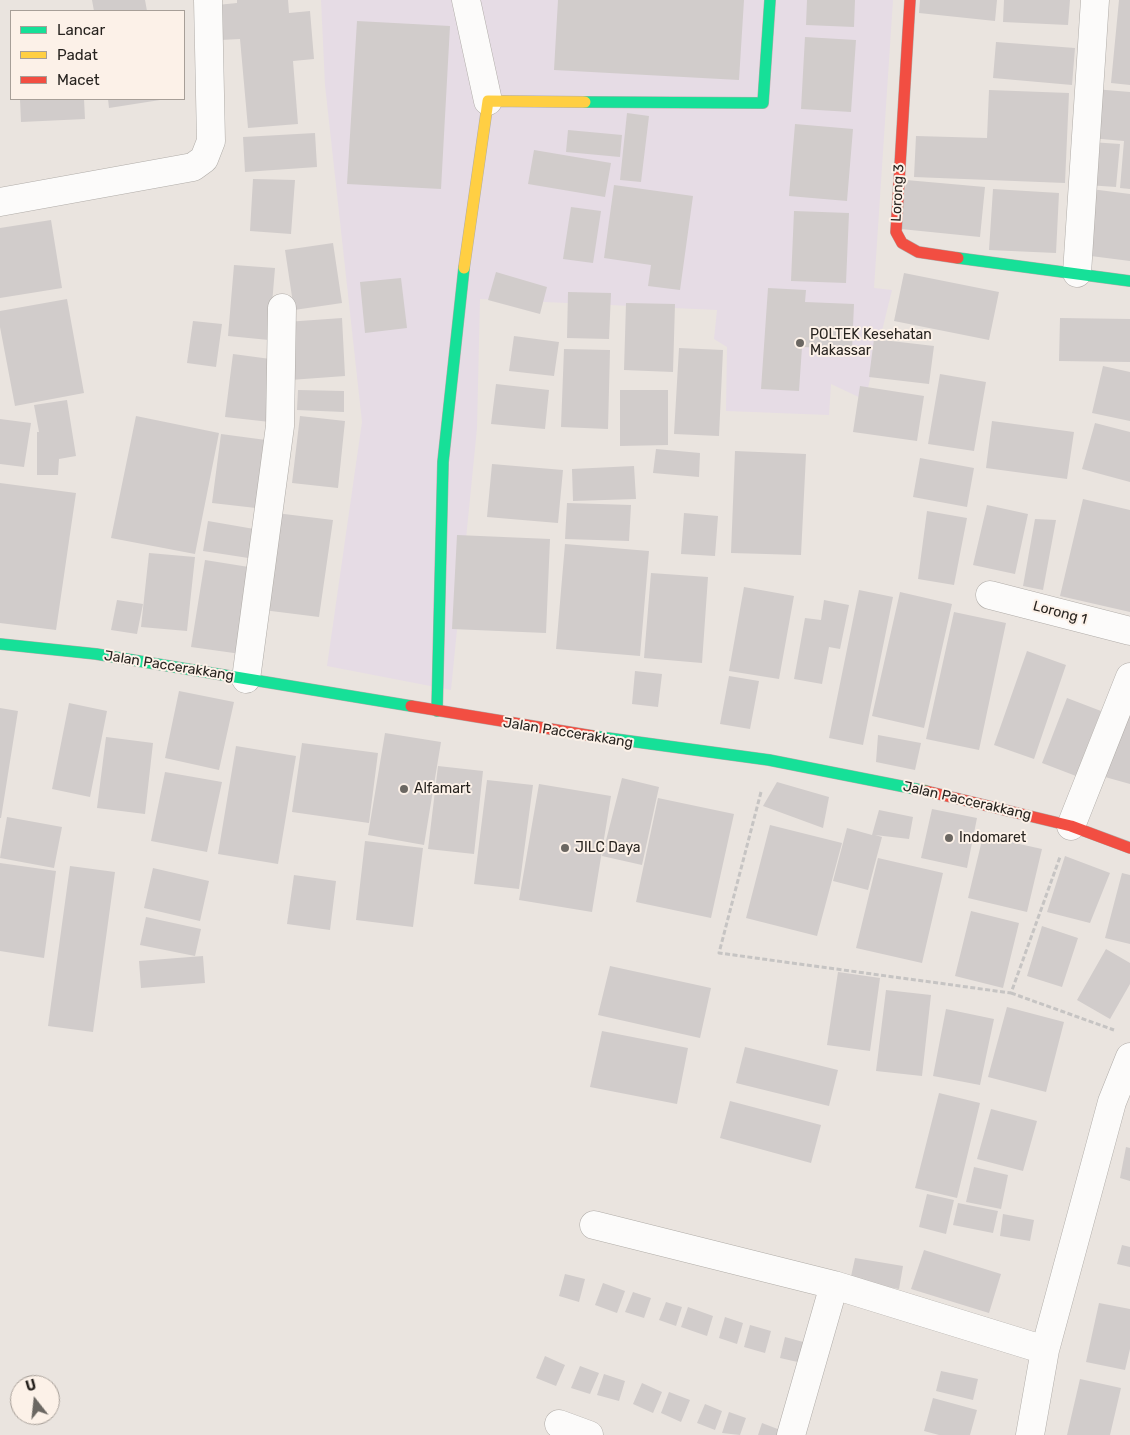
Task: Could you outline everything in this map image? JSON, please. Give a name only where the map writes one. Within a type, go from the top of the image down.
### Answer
[{"type":"street","points":[[0,202],[193,167],[204,159],[211,141],[208,0]]},
{"type":"street","points":[[437,711],[442,462],[458,307],[488,101],[466,0]]},
{"type":"street","points":[[488,101],[763,103],[770,0]]},
{"type":"street","name":"Lorong 3","points":[[910,0],[896,214],[896,232],[902,243],[918,252],[1130,281]]},
{"type":"street","points":[[1077,273],[1095,0]]},
{"type":"street","points":[[246,679],[280,426],[282,308]]},
{"type":"street","name":"Lorong 1","points":[[990,595],[1130,631]]},
{"type":"street","name":"Jalan Paccerakkang","points":[[0,644],[96,654],[632,743],[769,760],[958,797],[1071,826],[1130,848]]},
{"type":"street","points":[[1071,826],[1130,677]]},
{"type":"street","points":[[1030,1435],[1046,1350],[1112,1102],[1130,1057]]},
{"type":"street","points":[[594,1225],[834,1285],[1046,1350]]},
{"type":"street","points":[[792,1435],[834,1285]]},
{"type":"street","points":[[559,1424],[589,1435]]},
{"type":"path","points":[[769,760],[719,953],[1011,993],[1121,1032]]},
{"type":"path","points":[[1011,993],[1071,826]]},
{"type":"shaded area","name":"POLTEK Kesehatan Makassar","points":[[321,0],[893,0],[874,288],[892,290],[865,400],[831,384],[829,415],[726,411],[727,347],[714,339],[717,310],[480,299],[477,428],[451,690],[327,666],[362,422],[325,85]]},
{"type":"building","points":[[92,0],[145,0],[147,10],[94,10]]},
{"type":"building","points":[[237,0],[288,0],[289,13],[310,11],[314,59],[293,61],[298,124],[248,128],[240,39],[220,40],[217,5],[237,3]]},
{"type":"building","points":[[558,0],[744,0],[739,80],[554,70]]},
{"type":"building","points":[[807,0],[855,0],[854,27],[806,25]]},
{"type":"building","points":[[920,0],[997,0],[995,21],[919,13]]},
{"type":"building","points":[[1004,0],[1070,0],[1068,25],[1003,22]]},
{"type":"building","points":[[1119,0],[1130,0],[1130,85],[1111,83]]},
{"type":"building","points":[[357,21],[450,26],[441,189],[347,184]]},
{"type":"building","points":[[805,37],[856,40],[851,112],[801,109]]},
{"type":"building","points":[[996,42],[1075,48],[1072,85],[993,78]]},
{"type":"building","points":[[1094,89],[1130,92],[1130,189],[1120,188],[1124,141],[1090,138]]},
{"type":"building","points":[[989,90],[1069,93],[1065,183],[914,177],[916,136],[987,138]]},
{"type":"building","points":[[20,100],[84,100],[85,119],[21,122]]},
{"type":"building","points":[[108,100],[160,100],[109,108]]},
{"type":"building","points":[[627,113],[649,116],[641,182],[620,180]]},
{"type":"building","points":[[795,124],[853,129],[847,201],[789,196]]},
{"type":"building","points":[[568,130],[622,135],[620,157],[566,152]]},
{"type":"building","points":[[315,133],[317,167],[245,172],[243,137]]},
{"type":"building","points":[[1091,142],[1120,144],[1116,187],[1087,185]]},
{"type":"building","points":[[534,150],[611,163],[605,197],[528,184]]},
{"type":"building","points":[[253,179],[295,180],[291,234],[250,231]]},
{"type":"building","points":[[906,180],[985,187],[980,237],[901,229]]},
{"type":"building","points":[[614,185],[693,196],[680,290],[648,286],[651,265],[604,258]]},
{"type":"building","points":[[993,189],[1059,193],[1056,253],[989,250]]},
{"type":"building","points":[[1091,189],[1130,194],[1130,261],[1083,255]]},
{"type":"building","points":[[571,207],[601,211],[593,263],[563,259]]},
{"type":"building","points":[[794,211],[849,213],[846,283],[791,281]]},
{"type":"building","points":[[51,220],[62,288],[0,298],[0,228]]},
{"type":"building","points":[[333,243],[342,303],[294,310],[285,250]]},
{"type":"building","points":[[234,265],[275,268],[269,340],[228,336]]},
{"type":"building","points":[[496,272],[547,287],[540,314],[488,300]]},
{"type":"building","points":[[904,273],[999,292],[989,340],[894,321]]},
{"type":"building","points":[[401,278],[407,328],[365,333],[360,282]]},
{"type":"building","points":[[768,288],[806,290],[805,302],[854,304],[852,349],[802,347],[799,391],[761,389]]},
{"type":"building","points":[[568,292],[611,293],[609,339],[567,338]]},
{"type":"building","points":[[67,299],[84,393],[15,406],[0,327],[0,311]]},
{"type":"building","points":[[626,303],[675,304],[673,372],[624,370]]},
{"type":"building","points":[[342,318],[345,376],[290,380],[286,322]]},
{"type":"building","points":[[1060,318],[1130,319],[1130,362],[1059,361]]},
{"type":"building","points":[[193,321],[222,324],[216,367],[187,363]]},
{"type":"building","points":[[514,336],[559,342],[554,376],[509,371]]},
{"type":"building","points":[[874,339],[934,346],[929,384],[869,377]]},
{"type":"building","points":[[679,348],[723,350],[719,436],[674,434]]},
{"type":"building","points":[[564,349],[610,350],[608,429],[561,427]]},
{"type":"building","points":[[233,354],[278,360],[270,422],[225,417]]},
{"type":"building","points":[[1103,366],[1130,372],[1130,421],[1092,413]]},
{"type":"building","points":[[940,374],[986,382],[974,451],[928,444]]},
{"type":"building","points":[[496,384],[549,390],[545,429],[491,424]]},
{"type":"building","points":[[860,386],[924,396],[917,441],[853,432]]},
{"type":"building","points":[[298,390],[344,391],[344,412],[297,410]]},
{"type":"building","points":[[620,390],[668,390],[668,445],[620,446]]},
{"type":"building","points":[[67,400],[76,456],[59,459],[58,475],[37,475],[37,432],[39,432],[34,405]]},
{"type":"building","points":[[136,416],[219,433],[195,554],[111,538]]},
{"type":"building","points":[[300,416],[345,421],[338,488],[292,483]]},
{"type":"building","points":[[0,419],[31,423],[24,467],[0,464]]},
{"type":"building","points":[[992,421],[1074,432],[1067,479],[986,468]]},
{"type":"building","points":[[1095,423],[1130,432],[1130,482],[1082,469]]},
{"type":"building","points":[[221,434],[266,440],[256,508],[212,503]]},
{"type":"building","points":[[656,449],[700,453],[699,477],[653,473]]},
{"type":"building","points":[[735,451],[806,454],[801,555],[731,553]]},
{"type":"building","points":[[920,458],[974,468],[967,507],[913,497]]},
{"type":"building","points":[[492,464],[563,470],[558,523],[487,517]]},
{"type":"building","points":[[634,466],[636,499],[573,501],[572,469]]},
{"type":"building","points":[[0,483],[76,493],[56,630],[0,623]]},
{"type":"building","points":[[1083,499],[1130,510],[1130,612],[1060,596]]},
{"type":"building","points":[[567,503],[631,505],[629,541],[565,539]]},
{"type":"building","points":[[987,505],[1028,514],[1015,574],[973,565]]},
{"type":"building","points":[[927,511],[967,518],[954,585],[918,579]]},
{"type":"building","points":[[276,513],[333,520],[319,617],[263,610]]},
{"type":"building","points":[[684,513],[718,516],[715,556],[681,554]]},
{"type":"building","points":[[1035,519],[1056,520],[1043,590],[1023,586]]},
{"type":"building","points":[[208,521],[260,530],[255,559],[203,551]]},
{"type":"building","points":[[457,535],[550,539],[546,633],[452,629]]},
{"type":"building","points":[[565,544],[649,551],[640,656],[556,649]]},
{"type":"building","points":[[149,553],[195,557],[187,631],[141,627]]},
{"type":"building","points":[[205,560],[255,568],[241,654],[191,647]]},
{"type":"building","points":[[651,573],[708,577],[702,663],[644,658]]},
{"type":"building","points":[[744,587],[794,596],[779,679],[729,671]]},
{"type":"building","points":[[859,590],[893,597],[863,745],[829,738]]},
{"type":"building","points":[[900,592],[952,604],[924,728],[872,716]]},
{"type":"building","points":[[117,600],[143,604],[137,634],[111,630]]},
{"type":"building","points":[[824,600],[849,605],[840,649],[829,647],[822,684],[794,679],[805,618],[821,620]]},
{"type":"building","points":[[954,612],[1006,623],[979,750],[926,739]]},
{"type":"building","points":[[1027,651],[1066,665],[1034,759],[994,745]]},
{"type":"building","points":[[635,671],[662,674],[658,707],[632,704]]},
{"type":"building","points":[[729,676],[759,681],[750,729],[720,724]]},
{"type":"building","points":[[179,691],[234,702],[219,770],[165,758]]},
{"type":"building","points":[[1067,698],[1101,711],[1076,776],[1042,763]]},
{"type":"building","points":[[1130,701],[1130,784],[1105,777]]},
{"type":"building","points":[[69,703],[107,711],[90,797],[52,789]]},
{"type":"building","points":[[0,708],[18,711],[1,818],[0,818]]},
{"type":"building","name":"Alfamart","points":[[385,733],[441,742],[424,845],[368,835]]},
{"type":"building","points":[[878,735],[921,743],[915,770],[876,762]]},
{"type":"building","points":[[106,737],[153,743],[145,814],[97,808]]},
{"type":"building","points":[[302,743],[378,753],[369,823],[292,812]]},
{"type":"building","points":[[236,746],[296,756],[278,864],[218,854]]},
{"type":"building","points":[[438,766],[483,771],[474,854],[428,849]]},
{"type":"building","points":[[165,772],[222,782],[207,852],[151,841]]},
{"type":"building","points":[[622,778],[659,787],[642,865],[602,856]]},
{"type":"building","points":[[487,780],[533,785],[519,889],[474,884]]},
{"type":"building","points":[[777,782],[829,797],[823,828],[763,806]]},
{"type":"building","name":"JILC Daya","points":[[539,784],[611,796],[592,912],[519,900]]},
{"type":"building","points":[[658,798],[734,814],[711,918],[636,902]]},
{"type":"building","name":"Indomaret","points":[[932,809],[977,818],[967,868],[921,858]]},
{"type":"building","points":[[879,810],[913,817],[909,839],[875,835],[882,837],[868,890],[833,881],[847,828],[872,835]]},
{"type":"building","points":[[7,817],[62,827],[54,868],[0,858]]},
{"type":"building","points":[[770,825],[842,843],[817,936],[746,918]]},
{"type":"building","points":[[983,836],[1042,849],[1027,912],[968,898]]},
{"type":"building","points":[[365,841],[423,848],[413,927],[356,920]]},
{"type":"building","points":[[1065,856],[1110,873],[1090,923],[1047,912]]},
{"type":"building","points":[[878,858],[943,873],[922,963],[856,948]]},
{"type":"building","points":[[0,863],[56,871],[44,958],[0,951]]},
{"type":"building","points":[[70,866],[115,872],[93,1032],[48,1026]]},
{"type":"building","points":[[153,868],[209,881],[200,921],[144,908]]},
{"type":"building","points":[[1122,873],[1130,875],[1130,944],[1105,938]]},
{"type":"building","points":[[294,875],[336,881],[330,930],[287,924]]},
{"type":"building","points":[[971,911],[1019,923],[1003,988],[955,976]]},
{"type":"building","points":[[146,917],[201,929],[195,956],[140,945]]},
{"type":"building","points":[[1042,926],[1078,938],[1062,987],[1027,976]]},
{"type":"building","points":[[1106,949],[1130,963],[1130,984],[1110,1019],[1077,1000]]},
{"type":"building","points":[[203,956],[205,983],[141,988],[139,961]]},
{"type":"building","points":[[610,966],[711,988],[700,1038],[598,1015]]},
{"type":"building","points":[[838,972],[880,978],[870,1051],[827,1045]]},
{"type":"building","points":[[886,990],[931,995],[922,1076],[876,1071]]},
{"type":"building","points":[[1007,1007],[1064,1022],[1046,1092],[988,1077]]},
{"type":"building","points":[[946,1009],[994,1019],[980,1085],[933,1076]]},
{"type":"building","points":[[602,1031],[688,1048],[677,1104],[590,1087]]},
{"type":"building","points":[[745,1047],[838,1070],[829,1106],[736,1083]]},
{"type":"building","points":[[939,1093],[980,1103],[957,1198],[915,1188]]},
{"type":"building","points":[[730,1101],[821,1125],[811,1163],[720,1138]]},
{"type":"building","points":[[991,1109],[1037,1121],[1023,1171],[977,1159]]},
{"type":"building","points":[[1126,1147],[1130,1148],[1130,1181],[1120,1178]]},
{"type":"building","points":[[974,1167],[1008,1175],[1001,1209],[966,1202]]},
{"type":"building","points":[[927,1194],[954,1200],[946,1234],[919,1227]]},
{"type":"building","points":[[958,1203],[998,1211],[993,1233],[953,1225]]},
{"type":"building","points":[[1003,1214],[1034,1220],[1030,1241],[1000,1236]]},
{"type":"building","points":[[1122,1245],[1130,1247],[1130,1267],[1117,1264]]},
{"type":"building","points":[[924,1250],[1001,1274],[989,1313],[911,1289]]},
{"type":"building","points":[[855,1258],[903,1266],[899,1289],[850,1281]]},
{"type":"building","points":[[565,1274],[585,1279],[579,1302],[559,1296]]},
{"type":"building","points":[[603,1283],[625,1291],[617,1313],[595,1305]]},
{"type":"building","points":[[633,1292],[651,1298],[644,1318],[625,1312]]},
{"type":"building","points":[[666,1302],[682,1307],[676,1326],[659,1320]]},
{"type":"building","points":[[1099,1303],[1130,1309],[1130,1349],[1125,1370],[1086,1362]]},
{"type":"building","points":[[688,1307],[713,1316],[707,1336],[681,1327]]},
{"type":"building","points":[[725,1317],[743,1323],[737,1344],[719,1338]]},
{"type":"building","points":[[750,1325],[771,1331],[765,1353],[744,1347]]},
{"type":"building","points":[[785,1337],[807,1343],[802,1363],[780,1358]]},
{"type":"building","points":[[545,1356],[565,1365],[556,1386],[536,1378]]},
{"type":"building","points":[[580,1366],[599,1373],[590,1394],[571,1388]]},
{"type":"building","points":[[941,1371],[978,1379],[973,1400],[936,1391]]},
{"type":"building","points":[[604,1374],[625,1381],[619,1401],[597,1395]]},
{"type":"building","points":[[1080,1379],[1121,1388],[1110,1435],[1067,1435]]},
{"type":"building","points":[[642,1383],[662,1392],[653,1413],[633,1404]]},
{"type":"building","points":[[669,1392],[690,1400],[681,1422],[661,1413]]},
{"type":"building","points":[[933,1398],[977,1410],[970,1435],[939,1435],[924,1431]]},
{"type":"building","points":[[705,1404],[722,1411],[715,1430],[697,1423]]},
{"type":"building","points":[[729,1412],[746,1418],[740,1435],[722,1433]]},
{"type":"building","points":[[762,1423],[788,1433],[787,1435],[758,1435]]},
{"type":"traffic: fast","points":[[585,102],[763,103],[770,0]]},
{"type":"traffic: fast","points":[[958,258],[1130,281]]},
{"type":"traffic: fast","points":[[437,711],[443,462],[464,268]]},
{"type":"traffic: fast","points":[[0,644],[96,654],[411,706]]},
{"type":"traffic: fast","points":[[593,736],[769,760],[926,791]]},
{"type":"traffic: slow","points":[[464,268],[488,101],[585,102]]},
{"type":"traffic: jam","points":[[910,0],[896,232],[902,243],[918,252],[958,258]]},
{"type":"traffic: jam","points":[[411,706],[593,736]]},
{"type":"traffic: jam","points":[[926,791],[1071,826],[1130,848]]},
{"type":"place","name":"POLTEK Kesehatan Makassar","points":[[800,343]]},
{"type":"place","name":"Alfamart","points":[[404,789]]},
{"type":"place","name":"Indomaret","points":[[949,838]]},
{"type":"place","name":"JILC Daya","points":[[565,848]]}]
